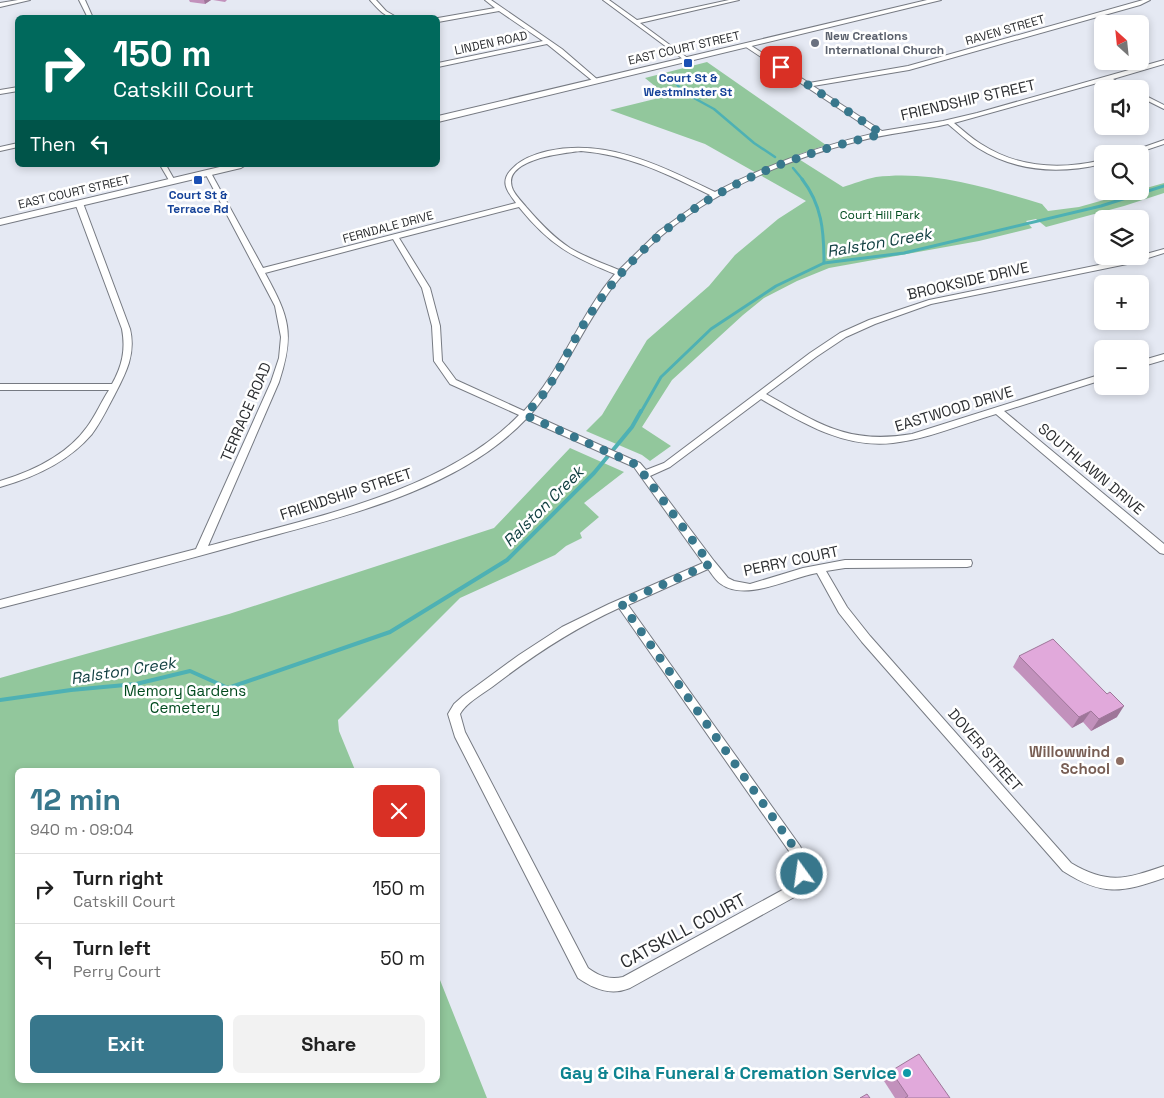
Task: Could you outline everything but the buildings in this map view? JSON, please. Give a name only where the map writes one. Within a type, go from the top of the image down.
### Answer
[{"type":"street","points":[[0,5],[27,0]]},
{"type":"street","points":[[82,0],[90,15]]},
{"type":"street","points":[[373,0],[384,12],[390,15]]},
{"type":"street","points":[[488,0],[549,42],[596,81]]},
{"type":"street","points":[[606,0],[687,60]]},
{"type":"street","points":[[636,22],[736,0]]},
{"type":"street","name":"EAST COURT STREET","points":[[440,119],[937,0]]},
{"type":"street","name":"RAVEN STREET","points":[[808,85],[909,68],[1147,0]]},
{"type":"street","points":[[440,20],[499,9]]},
{"type":"street","name":"LINDEN ROAD","points":[[440,65],[549,42]]},
{"type":"street","points":[[748,46],[882,134]]},
{"type":"street","name":"FRIENDSHIP STREET","points":[[0,604],[200,552],[350,510],[416,487],[478,454],[498,440],[525,415],[550,385],[590,314],[621,273],[651,242],[678,220],[715,195],[764,170],[794,158],[882,134],[949,122],[1164,62]]},
{"type":"street","points":[[1108,78],[1112,80]]},
{"type":"street","points":[[0,92],[15,90]]},
{"type":"street","points":[[1149,100],[1164,107]]},
{"type":"street","points":[[949,122],[987,151],[1021,164],[1063,168],[1094,164]]},
{"type":"street","points":[[1149,147],[1164,142]]},
{"type":"street","points":[[0,149],[15,146]]},
{"type":"street","points":[[621,273],[561,246],[544,231],[520,204],[509,188],[512,172],[532,158],[570,149],[594,149],[640,159],[715,195]]},
{"type":"street","points":[[165,167],[172,181]]},
{"type":"street","name":"EAST COURT STREET","points":[[0,222],[233,167]]},
{"type":"street","name":"TERRACE ROAD","points":[[200,552],[275,382],[281,364],[284,337],[283,321],[279,306],[208,173]]},
{"type":"street","points":[[0,484],[26,476],[69,451],[88,432],[127,363],[128,336],[79,203]]},
{"type":"street","name":"FERNDALE DRIVE","points":[[262,271],[520,204]]},
{"type":"street","name":"PERRY COURT","points":[[395,237],[426,288],[436,326],[437,356],[440,366],[453,382],[603,448],[637,465],[724,581],[732,585],[750,588],[804,572],[845,564],[967,563]]},
{"type":"street","name":"BROOKSIDE DRIVE","points":[[645,474],[667,465],[832,342],[897,312],[969,292],[1130,261],[1164,251]]},
{"type":"street","points":[[1149,361],[1164,357]]},
{"type":"street","name":"EASTWOOD DRIVE","points":[[761,395],[825,430],[852,439],[891,442],[914,437],[1094,380]]},
{"type":"street","points":[[0,388],[115,387]]},
{"type":"street","name":"SOUTHLAWN DRIVE","points":[[998,410],[1164,550]]},
{"type":"street","name":"CATSKILL COURT","points":[[621,603],[796,850],[801,861],[802,874],[793,891],[625,983],[610,986],[595,982],[583,973],[459,733],[454,714],[458,707],[467,699],[547,641],[580,622],[621,603],[710,564]]},
{"type":"street","name":"DOVER STREET","points":[[820,570],[843,610],[866,639],[1067,867],[1092,881],[1116,886],[1135,883],[1164,872]]},
{"type":"green space","name":"Court Hill Park","points":[[707,62],[826,145],[794,156],[843,187],[876,177],[897,175],[939,178],[981,187],[1042,204],[1048,211],[1079,207],[1104,200],[1142,200],[1109,210],[1094,210],[1094,214],[1046,227],[1036,219],[1026,221],[1032,228],[979,241],[829,268],[797,281],[764,298],[672,380],[642,427],[671,446],[650,461],[642,455],[586,431],[602,415],[647,340],[709,286],[735,255],[778,219],[806,201],[705,144],[610,110],[667,96],[645,78]]},
{"type":"green space","name":"Court Hill Park","points":[[1164,183],[1164,193],[1149,198],[1149,187]]},
{"type":"green space","name":"Memory Gardens Cemetery","points":[[570,448],[624,472],[584,503],[599,517],[580,533],[582,538],[566,546],[555,555],[460,598],[338,720],[339,731],[354,768],[15,768],[15,1083],[440,1083],[440,980],[487,1098],[0,1098],[0,678],[229,614],[494,528]]},
{"type":"waterway","points":[[671,77],[683,92],[714,109],[754,143],[775,157]]},
{"type":"waterway","points":[[793,168],[803,180]]},
{"type":"waterway","points":[[802,179],[818,209],[822,229],[824,263]]},
{"type":"waterway","name":"Ralston Creek","points":[[824,263],[904,253],[1101,206],[1164,186]]},
{"type":"waterway","name":"Ralston Creek","points":[[641,412],[661,377],[711,329],[776,286],[824,263]]},
{"type":"waterway","name":"Ralston Creek","points":[[0,700],[71,690],[136,684],[190,671],[228,688],[390,632],[507,560],[594,473],[632,427],[641,411]]},
{"type":"place","name":"New Creations International Church","points":[[815,43]]},
{"type":"place","name":"Court St & Westminster St","points":[[688,63]]},
{"type":"place","name":"Court St & Terrace Rd","points":[[198,180]]},
{"type":"place","name":"Willowwind School","points":[[1120,761]]},
{"type":"place","name":"Gay & Ciha Funeral & Cremation Service","points":[[907,1073]]},
{"type":"route","points":[[781,67],[882,134],[816,151],[764,170],[715,195],[678,220],[651,242],[621,273],[590,314],[550,385],[525,415],[603,448],[637,465],[710,564],[621,603],[796,850],[801,861],[802,874]]}]
